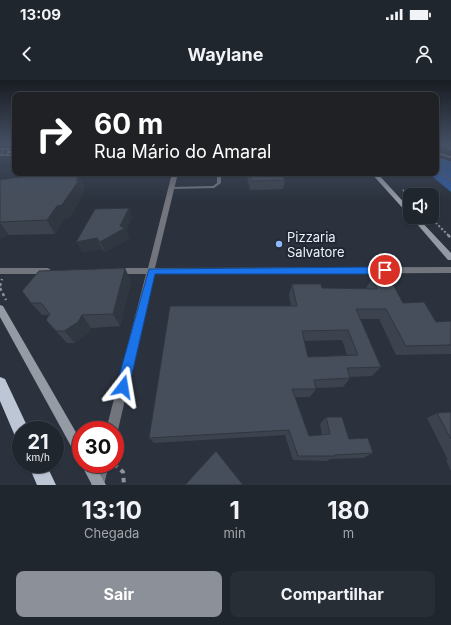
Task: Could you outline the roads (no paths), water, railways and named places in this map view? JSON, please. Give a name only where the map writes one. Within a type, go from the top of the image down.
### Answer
[{"type":"highway","points":[[0,384],[17,421]]},
{"type":"highway","points":[[41,473],[47,485]]},
{"type":"main road","points":[[377,176],[403,205]]},
{"type":"main road","points":[[420,224],[451,258]]},
{"type":"main road","points":[[0,309],[72,437]]},
{"type":"main road","points":[[92,473],[99,484]]},
{"type":"street","points":[[114,421],[174,176]]},
{"type":"street","points":[[106,271],[451,270]]},
{"type":"street","points":[[0,271],[59,271]]},
{"type":"street","points":[[99,484],[101,473]]},
{"type":"lane","points":[[171,188],[214,187],[219,183],[219,176]]},
{"type":"waterway","points":[[439,171],[451,180]]},
{"type":"place","name":"Pizzaria Salvatore","points":[[279,244]]}]
